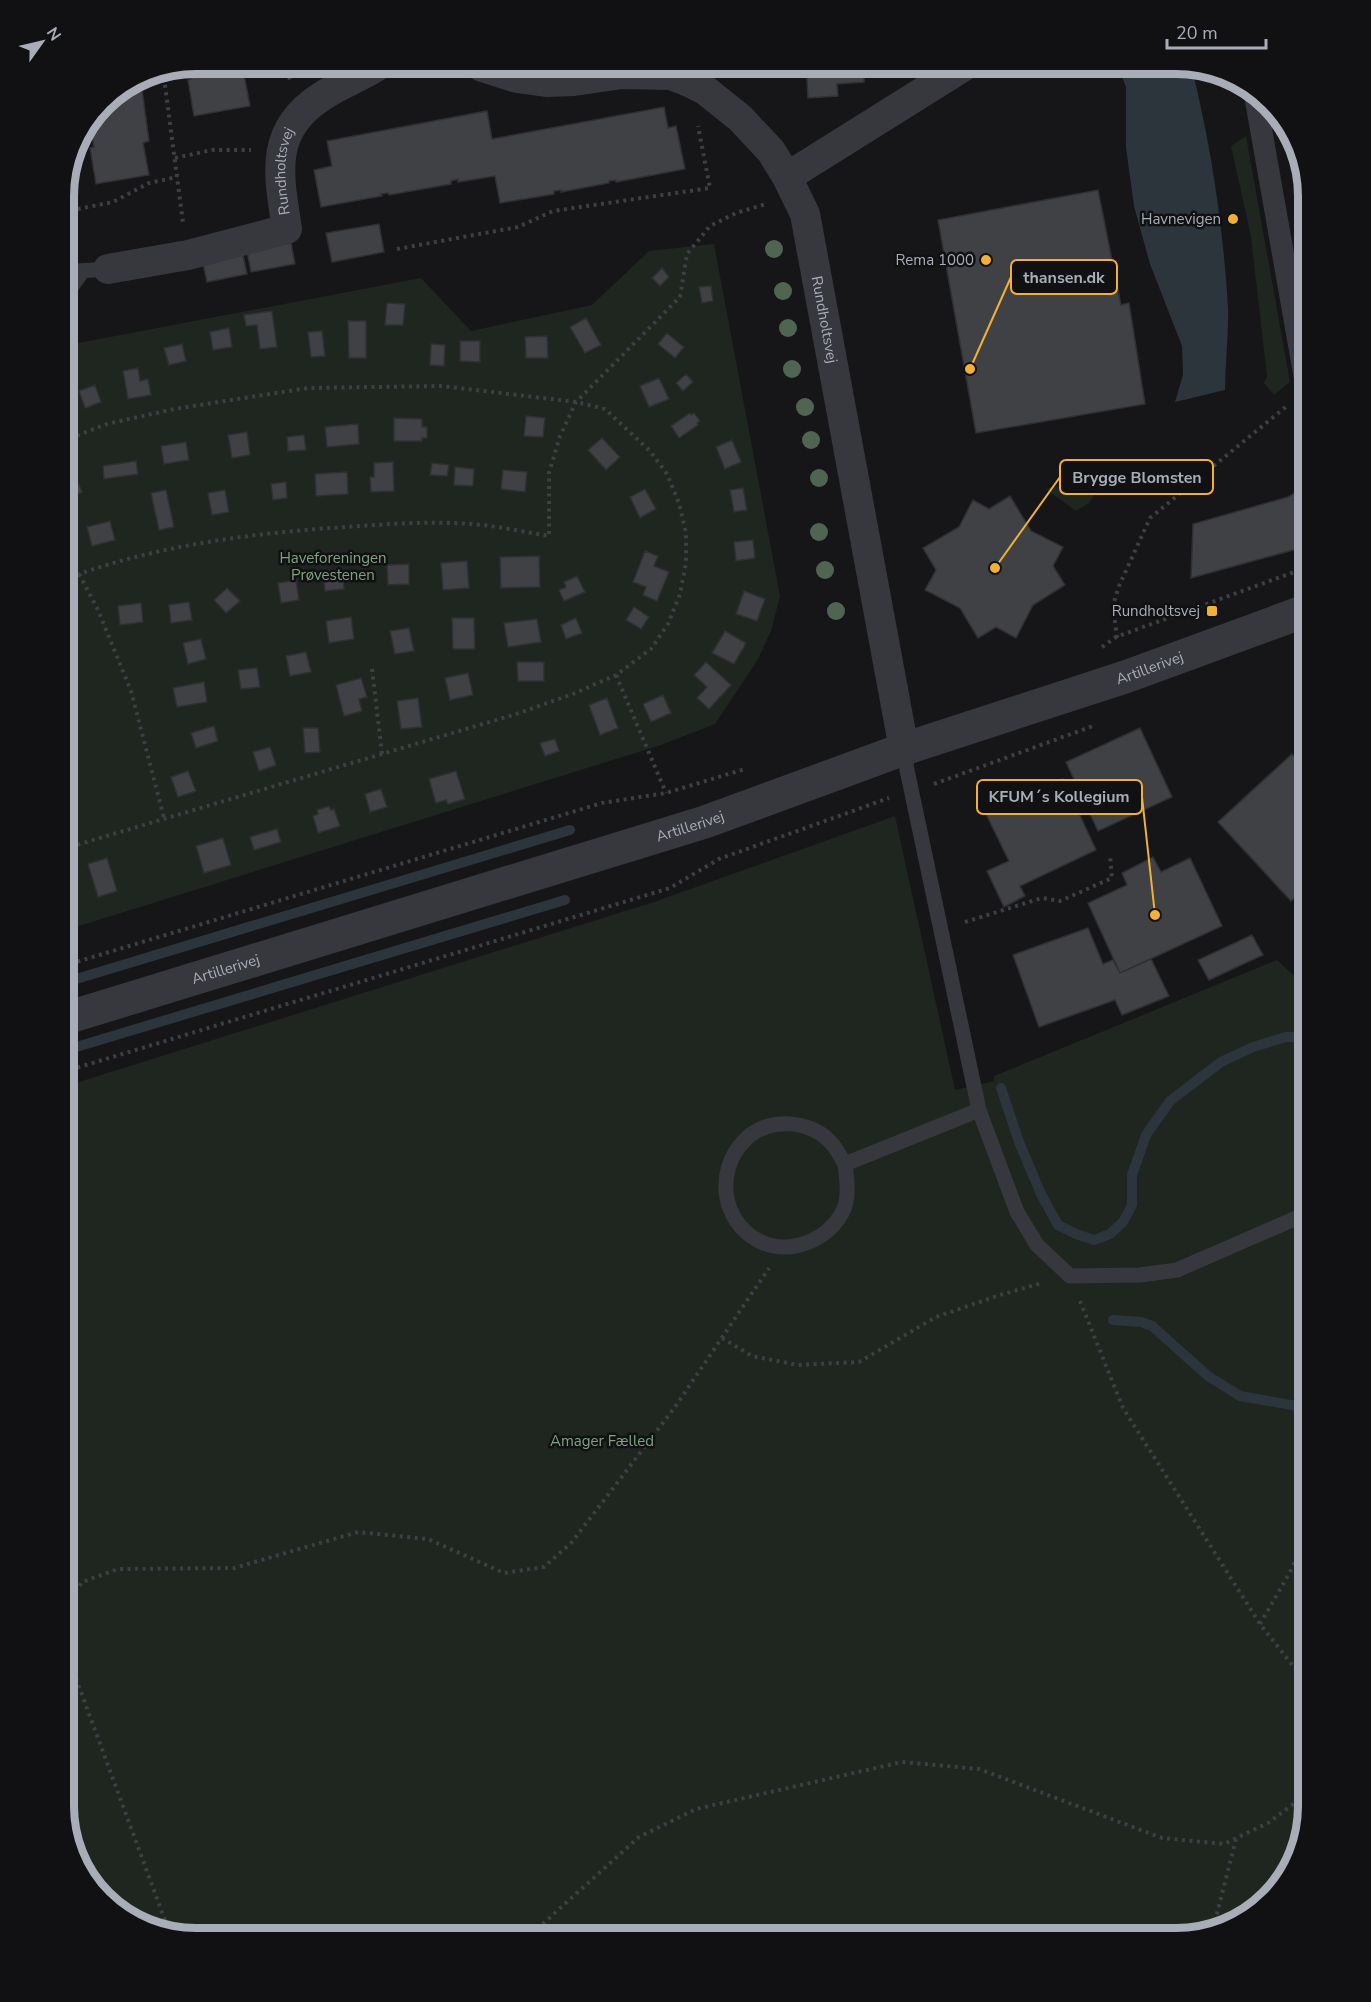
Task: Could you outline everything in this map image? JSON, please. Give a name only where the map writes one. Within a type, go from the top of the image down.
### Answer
[{"type":"street","name":"Rundholtsvej","points":[[95,270],[188,255],[287,230],[279,175],[281,149],[290,127],[303,109],[362,74]]},
{"type":"street","name":"Rundholtsvej","points":[[504,74],[546,82],[574,81],[603,74]]},
{"type":"street","name":"Rundholtsvej","points":[[663,74],[671,75],[705,90],[740,118],[771,152],[805,214],[904,749]]},
{"type":"street","points":[[791,186],[953,74]]},
{"type":"street","points":[[1258,106],[1298,338]]},
{"type":"street","name":"Artillerivej","points":[[74,1016],[705,822],[904,749],[1128,676],[1298,614]]},
{"type":"lane","points":[[74,271],[95,270]]},
{"type":"lane","points":[[74,288],[95,270]]},
{"type":"lane","points":[[904,749],[979,1110],[1017,1212],[1037,1245],[1070,1276],[1140,1275],[1177,1270],[1298,1217]]},
{"type":"lane","points":[[845,1164],[979,1110]]},
{"type":"lane","points":[[789,1123],[813,1129],[832,1144],[845,1164],[848,1188],[842,1212],[828,1231],[807,1244],[783,1247],[760,1241],[741,1227],[728,1206],[724,1182],[730,1159],[745,1139],[766,1127],[789,1123]]},
{"type":"path","points":[[164,78],[188,255]]},
{"type":"path","points":[[397,249],[518,227],[553,211],[710,188],[697,121],[705,90]]},
{"type":"path","points":[[174,158],[212,150],[281,149]]},
{"type":"path","points":[[74,210],[113,202],[149,183],[177,177]]},
{"type":"path","points":[[74,576],[139,557],[218,540],[281,531],[397,524],[473,525],[549,536],[549,473],[560,436],[576,402],[680,297],[687,254],[710,226],[791,186]]},
{"type":"path","points":[[74,437],[107,424],[174,409],[308,388],[442,386],[576,402],[605,409],[650,451],[667,474],[679,503],[686,533],[686,563],[680,594],[668,624],[651,649],[616,675],[573,694],[513,715],[74,846]]},
{"type":"path","points":[[1128,676],[1116,637],[1113,605],[1150,518],[1298,397]]},
{"type":"path","points":[[1098,650],[1116,637],[1298,571]]},
{"type":"path","points":[[79,574],[103,619],[131,691],[164,818]]},
{"type":"path","points":[[372,669],[382,754]]},
{"type":"path","points":[[616,675],[666,793]]},
{"type":"path","points":[[74,1069],[670,888],[719,859],[1103,722]]},
{"type":"path","points":[[74,963],[602,803],[666,793],[746,768]]},
{"type":"path","points":[[941,929],[1042,898],[1060,901],[1112,878],[1110,855]]},
{"type":"path","points":[[74,1594],[82,1582],[118,1569],[234,1568],[358,1532],[428,1539],[504,1572],[544,1567],[572,1542],[675,1407],[783,1247]]},
{"type":"path","points":[[722,1338],[752,1356],[798,1365],[859,1362],[936,1317],[1000,1295],[1070,1276],[1123,1408],[1260,1624],[1298,1672]]},
{"type":"path","points":[[1260,1624],[1298,1555]]},
{"type":"path","points":[[74,1673],[167,1925]]},
{"type":"path","points":[[538,1928],[639,1837],[696,1809],[902,1762],[979,1768],[1162,1838],[1224,1844],[1268,1823],[1298,1800]]},
{"type":"path","points":[[1215,1921],[1236,1838]]},
{"type":"green space","points":[[1246,136],[1290,382],[1274,395],[1264,383],[1267,376],[1251,237],[1231,146]]},
{"type":"green space","name":"Haveforeningen Prøvestenen","points":[[714,244],[780,596],[771,631],[757,661],[715,724],[661,745],[74,928],[74,344],[421,278],[471,331],[592,305],[649,251]]},
{"type":"green space","points":[[1093,477],[1096,492],[1089,503],[1076,511],[1046,489]]},
{"type":"green space","name":"Amager Fælled","points":[[895,816],[955,1090],[994,1081],[994,1076],[1277,960],[1298,979],[1298,1806],[1293,1838],[1281,1867],[1262,1893],[1236,1912],[1207,1924],[1175,1928],[188,1928],[157,1922],[135,1912],[109,1893],[90,1867],[78,1838],[74,1806],[74,1084],[654,902]]},
{"type":"shaded area","name":"Havnevigen","points":[[1121,74],[1193,75],[1215,185],[1223,246],[1228,317],[1225,390],[1175,402],[1183,375],[1182,346],[1150,264],[1134,206],[1126,147],[1126,87]]},
{"type":"building","points":[[191,74],[247,74],[244,75],[250,106],[194,116],[188,80],[192,79]]},
{"type":"building","points":[[807,74],[864,74],[864,82],[837,84],[838,96],[808,98]]},
{"type":"building","points":[[142,87],[149,141],[143,143],[149,175],[96,184],[90,148],[94,147],[91,133],[104,115],[128,94]]},
{"type":"building","points":[[664,107],[668,128],[676,126],[685,169],[616,182],[616,180],[609,181],[609,183],[561,192],[561,190],[554,191],[554,194],[500,203],[495,176],[458,182],[458,179],[451,181],[451,184],[389,195],[388,193],[381,194],[382,196],[321,207],[314,170],[332,166],[327,141],[487,111],[492,139]]},
{"type":"building","points":[[1098,190],[1121,305],[1129,303],[1145,404],[976,433],[938,220]]},
{"type":"building","points":[[379,224],[384,252],[332,262],[326,233]]},
{"type":"building","points":[[291,243],[295,264],[251,272],[247,251]]},
{"type":"building","points":[[241,246],[247,274],[207,282],[201,254]]},
{"type":"building","points":[[662,268],[669,277],[660,286],[652,278]]},
{"type":"building","points":[[711,286],[713,301],[702,303],[699,287]]},
{"type":"building","points":[[387,303],[405,304],[403,325],[385,325]]},
{"type":"building","points":[[272,311],[277,347],[260,349],[257,325],[246,326],[244,315]]},
{"type":"building","points":[[586,318],[601,345],[585,353],[570,327]]},
{"type":"building","points":[[348,321],[366,321],[366,358],[349,358]]},
{"type":"building","points":[[229,328],[232,347],[213,350],[210,332]]},
{"type":"building","points":[[322,331],[325,356],[311,357],[308,332]]},
{"type":"building","points":[[667,333],[684,347],[675,358],[658,344]]},
{"type":"building","points":[[547,336],[548,358],[526,358],[525,337]]},
{"type":"building","points":[[460,341],[480,341],[480,362],[460,361]]},
{"type":"building","points":[[182,344],[186,361],[169,365],[164,348]]},
{"type":"building","points":[[431,344],[445,345],[444,366],[430,365]]},
{"type":"building","points":[[138,368],[140,381],[148,379],[151,395],[128,399],[123,371]]},
{"type":"building","points":[[686,374],[693,382],[683,391],[676,383]]},
{"type":"building","points":[[659,378],[669,399],[649,407],[640,386]]},
{"type":"building","points":[[95,385],[101,402],[85,408],[79,391]]},
{"type":"building","points":[[690,413],[691,415],[694,413],[700,421],[698,425],[679,438],[671,426]]},
{"type":"building","points":[[526,416],[545,418],[543,437],[524,436]]},
{"type":"building","points":[[394,418],[422,419],[422,427],[427,427],[427,438],[422,438],[422,441],[394,441]]},
{"type":"building","points":[[358,424],[359,444],[327,447],[325,427]]},
{"type":"building","points":[[247,432],[250,455],[232,458],[228,435]]},
{"type":"building","points":[[304,435],[306,450],[288,451],[287,437]]},
{"type":"building","points":[[602,438],[620,457],[606,470],[588,450]]},
{"type":"building","points":[[732,440],[741,462],[725,469],[716,447]]},
{"type":"building","points":[[186,442],[189,460],[164,464],[161,446]]},
{"type":"building","points":[[136,461],[138,474],[104,479],[103,466]]},
{"type":"building","points":[[393,462],[394,491],[371,492],[370,477],[374,477],[374,463]]},
{"type":"building","points":[[432,463],[449,465],[447,476],[430,475]]},
{"type":"building","points":[[455,467],[474,469],[473,486],[454,485]]},
{"type":"building","points":[[503,470],[527,472],[525,492],[501,489]]},
{"type":"building","points":[[347,472],[348,494],[316,496],[315,474]]},
{"type":"building","points":[[74,473],[82,492],[74,496]]},
{"type":"building","points":[[286,482],[287,498],[273,500],[271,484]]},
{"type":"building","points":[[743,488],[747,510],[734,512],[730,490]]},
{"type":"building","points":[[645,489],[656,509],[640,518],[630,497]]},
{"type":"building","points":[[166,490],[174,527],[159,530],[151,493]]},
{"type":"building","points":[[225,490],[229,512],[212,515],[208,493]]},
{"type":"building","points":[[1298,491],[1298,549],[1191,578],[1193,524],[1288,497]]},
{"type":"building","points":[[1010,496],[1031,531],[1063,547],[1053,566],[1065,585],[1033,605],[1016,638],[996,627],[978,638],[960,608],[925,590],[936,570],[923,548],[959,527],[973,500],[989,509]]},
{"type":"building","points":[[110,521],[115,540],[92,546],[87,527]]},
{"type":"building","points":[[753,540],[755,558],[736,561],[734,542]]},
{"type":"building","points":[[645,551],[658,556],[654,566],[669,572],[657,601],[643,595],[646,587],[633,582]]},
{"type":"building","points":[[539,556],[540,587],[501,588],[500,557]]},
{"type":"building","points":[[467,561],[469,588],[443,590],[441,563]]},
{"type":"building","points":[[409,564],[409,584],[388,585],[387,565]]},
{"type":"building","points":[[342,570],[344,589],[325,591],[323,571]]},
{"type":"building","points":[[577,576],[585,592],[564,601],[559,590],[566,587],[564,582]]},
{"type":"building","points":[[296,580],[299,600],[281,603],[278,583]]},
{"type":"building","points":[[227,588],[240,601],[226,613],[214,600]]},
{"type":"building","points":[[744,591],[765,599],[757,621],[736,614]]},
{"type":"building","points":[[189,602],[192,620],[171,623],[169,605]]},
{"type":"building","points":[[141,603],[143,622],[120,625],[118,606]]},
{"type":"building","points":[[634,607],[649,617],[641,629],[626,620]]},
{"type":"building","points":[[351,617],[354,639],[329,643],[326,621]]},
{"type":"building","points":[[452,618],[474,618],[475,649],[453,649]]},
{"type":"building","points":[[576,618],[582,633],[566,639],[561,625]]},
{"type":"building","points":[[537,619],[541,642],[508,647],[504,623]]},
{"type":"building","points":[[409,628],[414,651],[395,654],[390,631]]},
{"type":"building","points":[[725,631],[746,643],[734,664],[712,653]]},
{"type":"building","points":[[201,639],[206,659],[188,664],[183,643]]},
{"type":"building","points":[[306,652],[311,672],[290,676],[286,656]]},
{"type":"building","points":[[517,662],[544,662],[544,681],[518,681]]},
{"type":"building","points":[[706,662],[731,685],[709,709],[697,698],[707,687],[694,675]]},
{"type":"building","points":[[257,668],[260,687],[241,689],[238,670]]},
{"type":"building","points":[[468,673],[473,695],[450,700],[445,678]]},
{"type":"building","points":[[361,678],[367,697],[359,699],[362,711],[344,716],[336,685]]},
{"type":"building","points":[[204,682],[207,702],[177,707],[173,688]]},
{"type":"building","points":[[663,695],[671,713],[651,722],[643,704]]},
{"type":"building","points":[[418,698],[422,727],[401,729],[397,701]]},
{"type":"building","points":[[607,698],[618,728],[600,735],[589,705]]},
{"type":"building","points":[[214,726],[218,741],[196,748],[191,733]]},
{"type":"building","points":[[303,728],[318,728],[320,752],[305,753]]},
{"type":"building","points":[[1140,728],[1172,797],[1098,831],[1066,762]]},
{"type":"building","points":[[555,739],[559,751],[545,756],[540,743]]},
{"type":"building","points":[[270,747],[276,765],[259,771],[253,752]]},
{"type":"building","points":[[1292,754],[1298,761],[1298,895],[1291,901],[1218,822]]},
{"type":"building","points":[[188,771],[196,791],[178,797],[171,777]]},
{"type":"building","points":[[456,771],[465,799],[448,804],[446,800],[436,803],[429,779]]},
{"type":"building","points":[[1063,779],[1096,850],[1020,886],[1025,896],[1004,907],[987,871],[1009,861],[986,814]]},
{"type":"building","points":[[381,789],[387,807],[370,812],[365,794]]},
{"type":"building","points":[[329,806],[331,810],[334,809],[340,826],[318,833],[313,816],[318,814],[317,810]]},
{"type":"building","points":[[277,829],[281,842],[254,850],[250,837]]},
{"type":"building","points":[[223,838],[231,865],[204,873],[196,846]]},
{"type":"building","points":[[1153,857],[1161,872],[1190,858],[1222,926],[1120,973],[1088,903],[1127,885],[1122,873]]},
{"type":"building","points":[[107,858],[117,891],[98,897],[88,864]]},
{"type":"building","points":[[1088,928],[1103,964],[1113,960],[1120,973],[1151,959],[1169,996],[1122,1015],[1115,1000],[1039,1027],[1013,955]]},
{"type":"building","points":[[1252,935],[1263,955],[1209,980],[1198,960]]},
{"type":"waterway","points":[[74,980],[570,830]]},
{"type":"waterway","points":[[74,1048],[565,900]]},
{"type":"waterway","points":[[1001,1088],[1019,1142],[1041,1194],[1058,1225],[1094,1240],[1110,1234],[1123,1222],[1132,1205],[1132,1175],[1146,1135],[1170,1101],[1221,1062],[1253,1047],[1286,1037],[1298,1037]]},
{"type":"waterway","points":[[1113,1320],[1141,1322],[1152,1326],[1208,1376],[1240,1396],[1298,1406]]},
{"type":"place","name":"Havnevigen","points":[[1233,219]]},
{"type":"place","name":"Rema 1000","points":[[986,260]]},
{"type":"place","name":"thansen.dk","points":[[970,369]]},
{"type":"place","name":"Brygge Blomsten","points":[[995,568]]},
{"type":"place","name":"Rundholtsvej","points":[[1212,611]]},
{"type":"place","name":"KFUM´s Kollegium","points":[[1155,915]]}]
